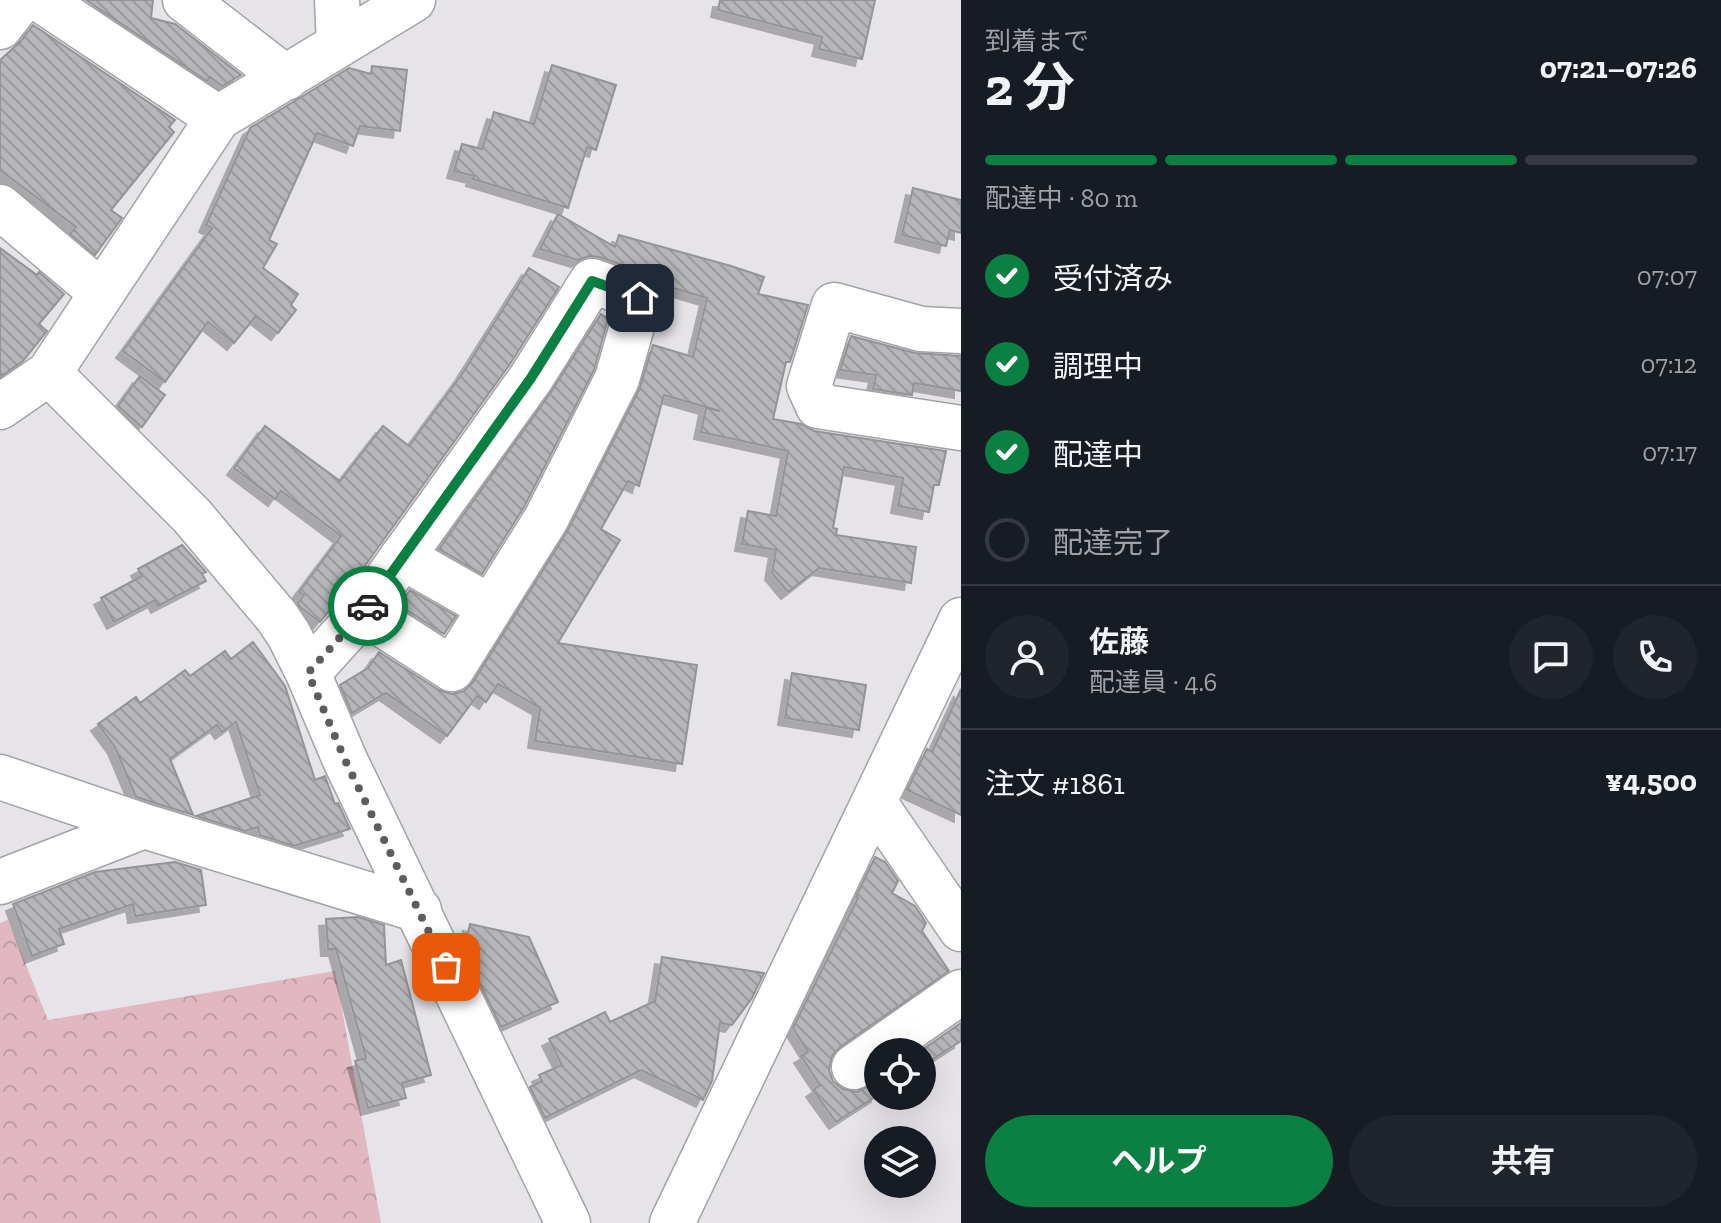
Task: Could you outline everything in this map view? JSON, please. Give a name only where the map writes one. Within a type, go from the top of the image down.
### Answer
[{"type":"street","points":[[0,27],[21,0]]},
{"type":"street","points":[[41,0],[218,118]]},
{"type":"street","points":[[185,0],[286,78]]},
{"type":"street","points":[[337,0],[339,45]]},
{"type":"street","points":[[0,407],[49,373],[218,118],[413,0]]},
{"type":"street","points":[[0,207],[102,293]]},
{"type":"street","points":[[308,673],[363,612],[531,378],[592,281],[640,298],[617,379],[546,519],[452,669],[363,612]]},
{"type":"street","points":[[961,331],[921,329],[834,305],[809,386],[818,406],[961,428]]},
{"type":"street","points":[[49,373],[192,516],[277,617],[308,673],[345,760],[568,1223]]},
{"type":"street","points":[[402,557],[490,607]]},
{"type":"street","points":[[672,1223],[961,620]]},
{"type":"street","points":[[0,777],[144,826],[419,910]]},
{"type":"street","points":[[874,802],[961,929]]},
{"type":"street","points":[[0,882],[144,826]]},
{"type":"street","points":[[854,1067],[961,992]]},
{"type":"green space","points":[[8,920],[48,1020],[335,971],[381,1223],[0,1223],[0,923]]},
{"type":"building","points":[[86,0],[153,0],[151,18],[175,24],[241,75],[222,86],[210,77],[207,81]]},
{"type":"building","points":[[720,0],[875,0],[862,59],[819,49],[822,37],[718,10]]},
{"type":"building","points":[[33,25],[175,120],[169,127],[174,132],[111,210],[122,218],[95,255],[70,234],[76,227],[0,170],[0,60]]},
{"type":"building","points":[[552,65],[616,85],[596,150],[587,147],[568,208],[454,171],[462,144],[482,149],[494,112],[534,124]]},
{"type":"building","points":[[372,66],[407,70],[400,131],[360,126],[353,146],[317,133],[269,240],[277,244],[263,268],[298,294],[291,305],[296,310],[278,333],[256,316],[234,343],[208,322],[165,382],[123,351],[212,228],[206,225],[250,128],[349,68],[371,74]]},
{"type":"building","points":[[913,188],[961,200],[961,233],[950,230],[946,246],[902,235]]},
{"type":"building","points":[[558,214],[615,247],[619,235],[731,266],[764,277],[758,294],[808,305],[790,362],[786,362],[773,419],[801,424],[814,431],[946,451],[939,485],[934,485],[929,512],[898,506],[903,478],[844,467],[833,528],[837,529],[836,535],[916,547],[911,583],[819,568],[788,592],[772,573],[776,550],[742,544],[748,511],[776,516],[788,451],[701,432],[706,408],[720,411],[664,395],[639,486],[628,481],[601,529],[620,540],[558,643],[697,665],[682,764],[535,741],[540,708],[498,684],[486,702],[477,696],[447,736],[386,693],[352,713],[340,685],[368,668],[379,652],[439,690],[452,694],[464,691],[473,682],[568,530],[639,390],[653,345],[693,357],[707,298],[660,284],[648,274],[600,257],[589,256],[578,260],[540,249]]},
{"type":"building","points":[[0,248],[37,275],[39,272],[64,294],[39,324],[47,331],[23,361],[0,377]]},
{"type":"building","points":[[529,268],[559,287],[510,364],[354,581],[320,622],[300,607],[298,603],[304,595],[299,592],[341,536],[281,491],[275,499],[234,468],[265,426],[340,481],[383,426],[409,446],[462,374]]},
{"type":"building","points":[[601,314],[608,319],[594,370],[524,507],[482,574],[439,549],[551,392]]},
{"type":"building","points":[[851,336],[915,353],[961,356],[961,391],[914,383],[912,395],[873,389],[876,375],[840,370]]},
{"type":"building","points":[[140,376],[165,395],[142,427],[118,406]]},
{"type":"building","points":[[182,545],[206,572],[202,574],[206,581],[158,606],[155,600],[114,622],[101,598],[142,576],[138,569]]},
{"type":"building","points":[[410,590],[456,616],[444,634],[399,605]]},
{"type":"building","points":[[253,642],[285,686],[315,780],[325,776],[335,804],[338,803],[350,829],[294,846],[260,835],[258,827],[245,831],[196,816],[260,795],[236,722],[222,732],[217,725],[170,759],[193,815],[136,797],[115,747],[98,724],[136,697],[140,703],[185,670],[190,676],[225,651],[231,659]]},
{"type":"building","points":[[792,673],[866,685],[859,730],[785,718]]},
{"type":"building","points":[[961,689],[961,815],[907,790],[927,749],[932,752]]},
{"type":"building","points":[[875,857],[885,862],[898,881],[892,893],[915,906],[926,923],[922,931],[949,971],[840,1047],[832,1056],[829,1070],[833,1081],[843,1089],[857,1092],[864,1088],[864,1104],[836,1122],[813,1090],[820,1085],[801,1056],[808,1052],[793,1028]]},
{"type":"building","points":[[175,862],[201,870],[206,905],[135,916],[133,904],[59,929],[64,944],[32,956],[13,904],[95,872]]},
{"type":"building","points":[[358,917],[384,925],[386,965],[401,960],[431,1075],[402,1083],[406,1098],[368,1108],[355,1061],[366,1058],[336,949],[328,949],[326,919]]},
{"type":"building","points":[[470,924],[529,937],[558,1002],[501,1027],[464,950]]},
{"type":"building","points":[[662,957],[764,973],[752,998],[732,1025],[720,1023],[712,1081],[703,1100],[641,1070],[545,1118],[530,1087],[542,1081],[539,1075],[562,1065],[549,1039],[605,1012],[610,1022],[655,1001]]},
{"type":"building","points":[[961,1023],[961,1041],[936,1057],[936,1040]]},
{"type":"way so far","points":[[368,606],[308,673],[345,760],[446,967]]},
{"type":"route","points":[[368,606],[531,378],[592,281],[640,298]]}]
